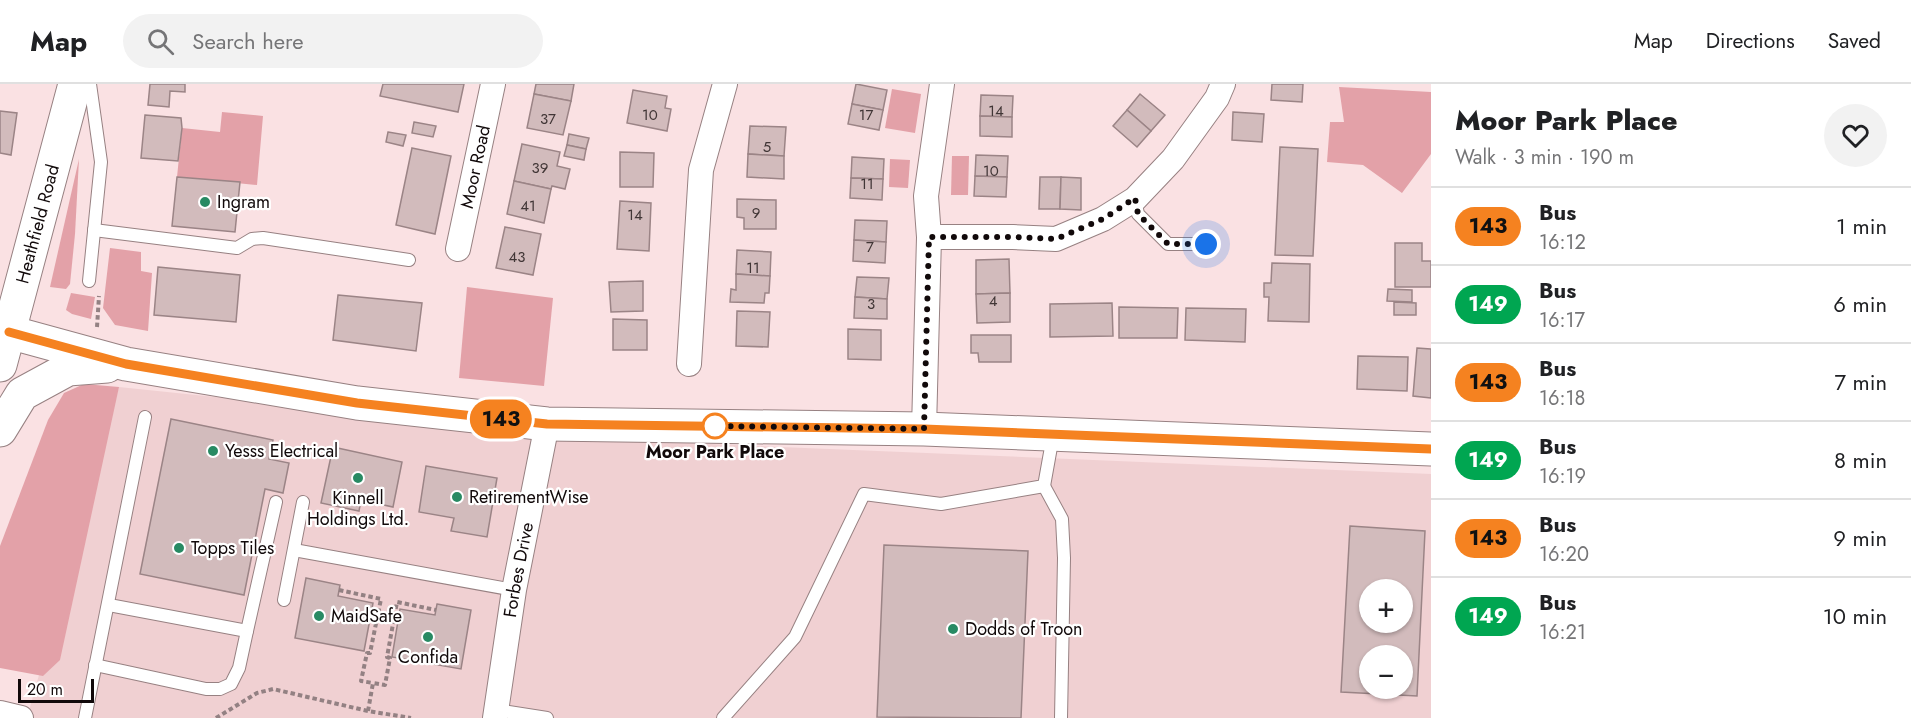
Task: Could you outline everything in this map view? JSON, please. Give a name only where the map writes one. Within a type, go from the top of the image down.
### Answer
[{"type":"street","name":"Heathfield Road","points":[[0,364],[75,84]]},
{"type":"street","name":"Moor Road","points":[[458,249],[493,84]]},
{"type":"street","points":[[689,364],[701,170],[725,84]]},
{"type":"street","points":[[924,429],[929,237],[926,196],[942,84]]},
{"type":"street","points":[[929,237],[1056,239],[1103,219],[1135,198],[1173,159],[1217,98],[1223,84]]},
{"type":"street","points":[[9,332],[126,364],[357,403],[547,424],[924,429],[1431,449]]},
{"type":"street","points":[[0,430],[22,394],[62,372],[68,369],[126,364]]},
{"type":"street","name":"Forbes Drive","points":[[495,714],[514,590],[547,424]]},
{"type":"street","points":[[0,713],[21,718]]},
{"type":"lane","points":[[89,281],[101,162],[90,84]]},
{"type":"lane","points":[[1135,198],[1138,214],[1168,244],[1206,244]]},
{"type":"lane","points":[[94,230],[237,248],[252,239],[263,238],[409,260]]},
{"type":"lane","points":[[85,718],[145,417]]},
{"type":"lane","points":[[1054,434],[1044,486],[1062,519],[1064,558],[1061,718]]},
{"type":"lane","points":[[723,718],[795,637],[864,494],[940,504],[1044,486]]},
{"type":"lane","points":[[95,665],[206,689],[220,689],[231,684],[239,668],[276,502]]},
{"type":"lane","points":[[284,600],[303,502]]},
{"type":"lane","points":[[294,550],[514,590]]},
{"type":"lane","points":[[109,605],[247,631]]},
{"type":"lane","points":[[495,714],[547,718]]},
{"type":"path","points":[[89,281],[100,286],[97,327]]},
{"type":"path","points":[[339,591],[381,598],[362,681],[385,685],[390,658],[387,657],[398,602],[436,610]]},
{"type":"path","points":[[368,711],[373,683]]},
{"type":"path","points":[[216,718],[257,693],[273,689],[368,711],[411,718]]},
{"type":"shaded area","points":[[1339,87],[1431,92],[1431,154],[1402,193],[1363,165],[1327,162],[1330,122],[1344,122]]},
{"type":"shaded area","points":[[892,89],[921,94],[915,133],[885,128]]},
{"type":"shaded area","points":[[222,112],[263,116],[257,185],[177,177],[182,128],[220,132]]},
{"type":"shaded area","points":[[952,156],[969,156],[968,195],[951,195]]},
{"type":"shaded area","points":[[79,159],[70,284],[66,289],[50,287]]},
{"type":"shaded area","points":[[890,159],[910,160],[908,188],[889,187]]},
{"type":"shaded area","points":[[110,248],[141,252],[141,271],[152,273],[148,331],[115,325],[103,308]]},
{"type":"shaded area","points":[[467,287],[553,298],[544,386],[459,378]]},
{"type":"shaded area","points":[[71,293],[95,297],[91,319],[66,310]]},
{"type":"shaded area","points":[[84,384],[119,387],[60,660],[43,676],[0,668],[0,546],[48,420],[64,393]]},
{"type":"shaded area","points":[[119,387],[639,441],[1431,474],[1431,718],[27,718]]},
{"type":"building","points":[[150,84],[185,84],[185,92],[170,91],[169,107],[148,105]]},
{"type":"building","points":[[383,84],[464,84],[458,112],[380,96]]},
{"type":"building","points":[[536,84],[574,84],[571,101],[534,94]]},
{"type":"building","points":[[856,84],[887,90],[883,110],[852,104]]},
{"type":"building","points":[[1272,84],[1303,84],[1302,102],[1271,100]]},
{"type":"building","points":[[633,90],[667,96],[665,108],[671,109],[667,131],[627,123]]},
{"type":"building","points":[[534,94],[571,101],[563,135],[527,128]]},
{"type":"building","points":[[1140,94],[1165,115],[1151,131],[1127,110]]},
{"type":"building","points":[[981,95],[1013,96],[1012,117],[980,116]]},
{"type":"building","points":[[852,104],[883,110],[879,130],[848,124]]},
{"type":"building","points":[[1127,110],[1151,131],[1137,147],[1113,126]]},
{"type":"building","points":[[0,111],[17,113],[11,155],[0,153]]},
{"type":"building","points":[[1233,112],[1264,114],[1262,142],[1232,140]]},
{"type":"building","points":[[145,115],[181,118],[178,161],[141,158]]},
{"type":"building","points":[[980,116],[1012,117],[1012,137],[980,136]]},
{"type":"building","points":[[414,122],[436,126],[433,137],[412,133]]},
{"type":"building","points":[[750,126],[786,127],[784,156],[748,154]]},
{"type":"building","points":[[388,132],[406,135],[403,146],[386,142]]},
{"type":"building","points":[[569,134],[589,138],[586,149],[567,145]]},
{"type":"building","points":[[522,144],[560,152],[557,166],[570,169],[565,189],[552,186],[551,189],[514,181]]},
{"type":"building","points":[[567,145],[586,149],[584,160],[564,156]]},
{"type":"building","points":[[1280,147],[1318,149],[1313,256],[1275,255]]},
{"type":"building","points":[[412,148],[451,156],[435,234],[396,225]]},
{"type":"building","points":[[620,152],[654,153],[653,187],[620,187]]},
{"type":"building","points":[[748,154],[784,156],[784,179],[747,177]]},
{"type":"building","points":[[976,155],[1008,156],[1007,177],[975,176]]},
{"type":"building","points":[[852,157],[884,159],[883,179],[851,178]]},
{"type":"building","points":[[975,176],[1007,177],[1006,197],[974,196]]},
{"type":"building","points":[[177,177],[240,182],[235,232],[172,226]]},
{"type":"building","points":[[1040,177],[1061,177],[1060,209],[1039,209]]},
{"type":"building","points":[[1061,177],[1081,178],[1081,210],[1060,209]]},
{"type":"building","points":[[851,178],[883,179],[882,200],[850,198]]},
{"type":"building","points":[[514,181],[551,189],[544,223],[507,214]]},
{"type":"building","points":[[737,199],[776,200],[776,229],[744,229],[744,218],[737,217]]},
{"type":"building","points":[[620,201],[651,203],[649,251],[617,249]]},
{"type":"building","points":[[855,220],[887,221],[886,242],[854,240]]},
{"type":"building","points":[[505,227],[541,234],[533,275],[496,268]]},
{"type":"building","points":[[854,240],[886,242],[885,263],[853,261]]},
{"type":"building","points":[[1395,243],[1422,243],[1422,261],[1431,261],[1431,287],[1395,287]]},
{"type":"building","points":[[737,250],[771,252],[770,276],[736,274]]},
{"type":"building","points":[[1009,259],[1010,293],[976,294],[976,260]]},
{"type":"building","points":[[1272,263],[1310,264],[1309,322],[1268,321],[1269,297],[1264,297],[1264,283],[1271,283]]},
{"type":"building","points":[[158,267],[240,275],[236,322],[154,315]]},
{"type":"building","points":[[736,274],[770,276],[769,293],[765,293],[764,303],[730,302],[731,289],[736,290]]},
{"type":"building","points":[[857,277],[889,278],[887,299],[855,297]]},
{"type":"building","points":[[643,281],[643,311],[611,312],[609,282]]},
{"type":"building","points":[[1388,289],[1412,290],[1412,302],[1387,301]]},
{"type":"building","points":[[1010,293],[1010,322],[977,323],[976,294]]},
{"type":"building","points":[[338,295],[422,303],[416,351],[333,340]]},
{"type":"building","points":[[855,297],[887,299],[887,319],[854,318]]},
{"type":"building","points":[[1394,302],[1416,303],[1416,315],[1394,315]]},
{"type":"building","points":[[1112,303],[1113,336],[1050,337],[1050,304]]},
{"type":"building","points":[[1119,307],[1178,308],[1177,338],[1119,338]]},
{"type":"building","points":[[1186,308],[1246,309],[1245,342],[1185,340]]},
{"type":"building","points":[[737,311],[770,312],[768,347],[736,346]]},
{"type":"building","points":[[613,319],[647,320],[647,350],[613,350]]},
{"type":"building","points":[[848,329],[881,330],[881,360],[848,359]]},
{"type":"building","points":[[971,335],[1011,335],[1011,362],[979,362],[978,353],[971,353]]},
{"type":"building","points":[[1417,348],[1431,349],[1431,398],[1413,396]]},
{"type":"building","points":[[1358,356],[1408,357],[1407,391],[1357,389]]},
{"type":"building","points":[[171,419],[273,440],[269,459],[289,463],[283,493],[265,489],[244,595],[140,574]]},
{"type":"building","points":[[333,447],[402,462],[393,507],[361,500],[359,511],[321,503]]},
{"type":"building","points":[[426,466],[497,478],[487,537],[451,531],[454,518],[419,512]]},
{"type":"building","points":[[1350,526],[1425,531],[1417,696],[1413,696],[1413,645],[1359,645],[1359,693],[1341,692]]},
{"type":"building","points":[[884,545],[1028,551],[1021,718],[877,717]]},
{"type":"building","points":[[306,578],[340,585],[338,596],[373,603],[364,651],[295,638]]},
{"type":"building","points":[[437,604],[471,610],[461,669],[392,657],[400,609],[435,615]]},
{"type":"bus line","name":"143","points":[[9,332],[126,364],[357,403],[547,424],[924,429],[1431,449]]},
{"type":"place","name":"Ingram","points":[[205,202]]},
{"type":"place","name":"Moor Park Place","points":[[715,426]]},
{"type":"place","name":"Yesss Electrical","points":[[213,451]]},
{"type":"place","name":"Kinnell Holdings Ltd.","points":[[358,478]]},
{"type":"place","name":"RetirementWise","points":[[457,497]]},
{"type":"place","name":"Topps Tiles","points":[[179,548]]},
{"type":"place","name":"MaidSafe","points":[[319,616]]},
{"type":"place","name":"Dodds of Troon","points":[[953,629]]},
{"type":"place","name":"Confida","points":[[428,637]]},
{"type":"route","points":[[715,426],[712,426],[924,429],[929,237],[984,236],[1056,239],[1103,219],[1135,198],[1138,214],[1168,244],[1206,244]]}]
